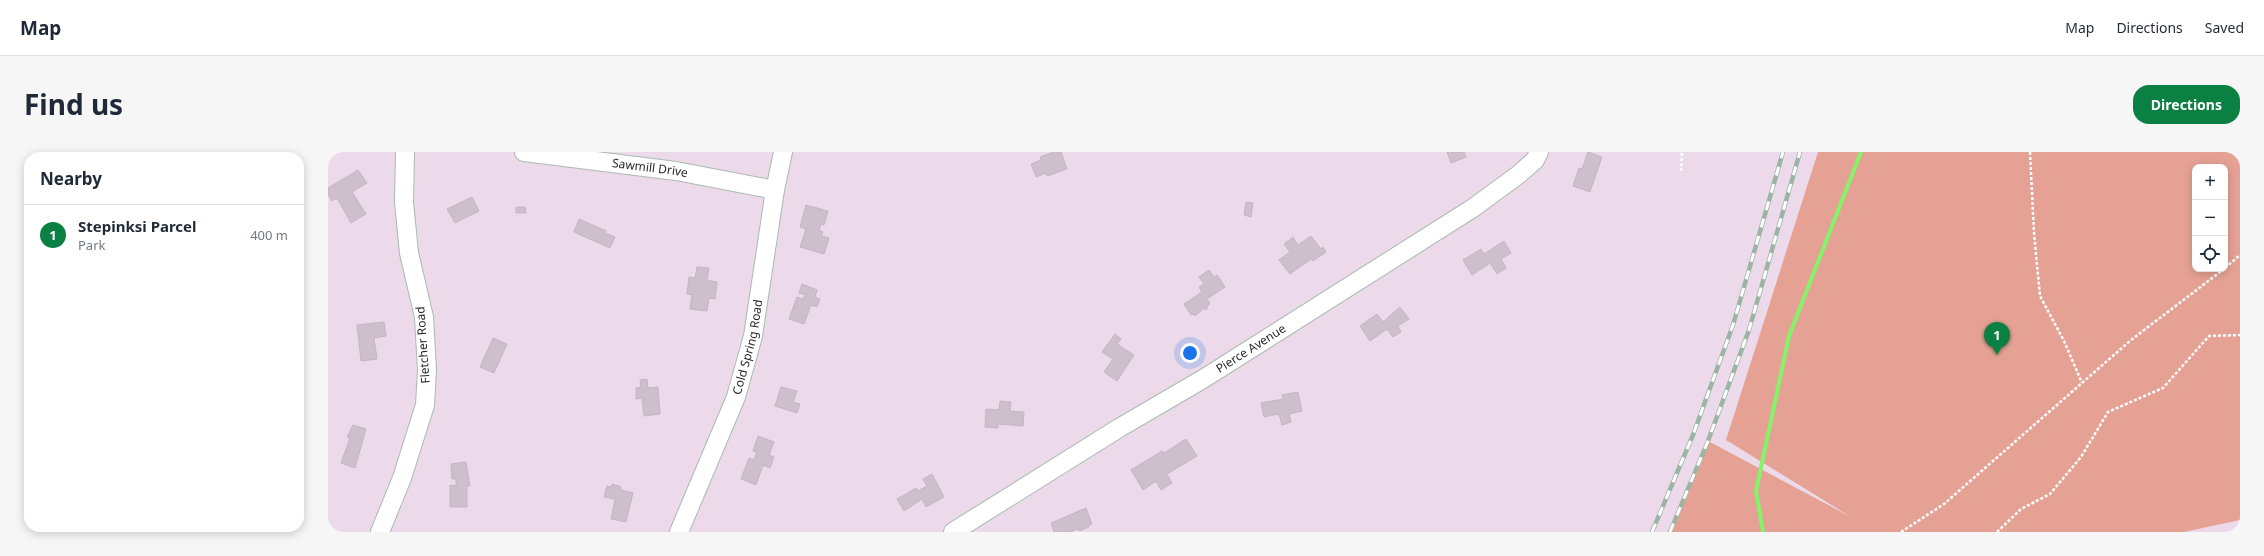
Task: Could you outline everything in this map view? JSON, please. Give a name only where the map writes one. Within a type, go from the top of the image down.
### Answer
[{"type":"street","name":"Fletcher Road","points":[[380,532],[402,478],[425,405],[427,370],[424,317],[409,253],[404,202],[405,152]]},
{"type":"street","name":"Sawmill Drive","points":[[524,152],[676,171],[775,190]]},
{"type":"street","name":"Cold Spring Road","points":[[679,532],[736,397],[753,336],[775,190],[783,152]]},
{"type":"street","name":"Pierce Avenue","points":[[953,532],[1119,428],[1203,379],[1473,208],[1518,175],[1535,160],[1539,152]]},
{"type":"path","points":[[1681,171],[1682,152]]},
{"type":"path","points":[[2030,152],[2034,234],[2040,296],[2064,341],[2082,383]]},
{"type":"path","points":[[2228,265],[2240,255]]},
{"type":"path","points":[[1901,532],[1944,504],[2131,340],[2219,272]]},
{"type":"path","points":[[1997,532],[2021,510],[2050,494],[2081,457],[2108,412],[2163,388],[2209,336],[2240,335]]},
{"type":"shaded area","points":[[1818,152],[2240,152],[2240,520],[2184,532],[1669,532],[1708,441],[1851,517],[1726,440]]},
{"type":"building","points":[[1054,152],[1061,152],[1067,169],[1047,176],[1046,173],[1036,177],[1031,164],[1041,160],[1040,157]]},
{"type":"building","points":[[1447,152],[1464,152],[1466,157],[1451,163]]},
{"type":"building","points":[[1588,152],[1602,157],[1590,192],[1573,186],[1579,168],[1582,169]]},
{"type":"building","points":[[358,170],[367,183],[352,192],[366,214],[351,223],[337,198],[332,201],[328,194],[328,188]]},
{"type":"building","points":[[472,197],[479,211],[455,223],[447,209]]},
{"type":"building","points":[[1246,202],[1253,203],[1251,217],[1244,215]]},
{"type":"building","points":[[806,205],[828,211],[824,225],[821,224],[819,230],[823,232],[821,236],[829,238],[824,254],[800,247],[806,229],[800,227]]},
{"type":"building","points":[[516,207],[525,207],[526,213],[516,213]]},
{"type":"building","points":[[579,219],[606,231],[605,233],[615,237],[610,248],[574,232]]},
{"type":"building","points":[[1311,236],[1321,249],[1323,247],[1326,252],[1313,261],[1311,259],[1290,274],[1279,260],[1290,252],[1284,244],[1293,237],[1298,245]]},
{"type":"building","points":[[1504,241],[1511,253],[1501,259],[1506,268],[1497,274],[1490,263],[1472,275],[1463,260],[1481,249],[1484,254]]},
{"type":"building","points":[[697,267],[709,268],[707,280],[717,282],[715,299],[709,298],[707,311],[690,309],[692,295],[687,294],[689,277],[695,278]]},
{"type":"building","points":[[1209,270],[1214,277],[1217,275],[1225,287],[1207,299],[1210,304],[1207,306],[1208,308],[1205,310],[1204,308],[1195,316],[1194,314],[1191,315],[1184,304],[1202,292],[1199,287],[1204,284],[1199,277]]},
{"type":"building","points":[[802,284],[817,290],[815,297],[820,299],[817,307],[811,305],[804,324],[789,319],[797,297],[803,299],[805,295],[799,293]]},
{"type":"building","points":[[1400,307],[1409,319],[1398,326],[1401,332],[1393,337],[1387,329],[1370,341],[1360,326],[1377,314],[1383,322]]},
{"type":"building","points":[[384,322],[386,336],[374,338],[377,359],[361,361],[357,325]]},
{"type":"building","points":[[1115,334],[1121,339],[1117,344],[1134,355],[1117,381],[1104,372],[1113,359],[1102,352]]},
{"type":"building","points":[[493,338],[507,344],[494,373],[480,367]]},
{"type":"building","points":[[647,379],[648,388],[658,387],[660,414],[644,416],[642,398],[636,399],[636,388],[641,387],[640,380]]},
{"type":"building","points":[[781,387],[797,391],[793,402],[800,404],[797,413],[775,406]]},
{"type":"building","points":[[1298,392],[1302,411],[1289,414],[1291,422],[1282,425],[1279,414],[1264,417],[1261,403],[1283,399],[1282,395]]},
{"type":"building","points":[[1000,401],[1011,402],[1010,411],[1024,412],[1023,426],[998,424],[998,428],[985,427],[986,409],[999,410]]},
{"type":"building","points":[[353,425],[366,429],[355,468],[341,463],[350,438],[347,437]]},
{"type":"building","points":[[758,436],[774,442],[769,455],[774,457],[770,468],[763,465],[756,485],[741,479],[749,458],[754,460],[757,452],[753,451]]},
{"type":"building","points":[[1186,439],[1197,456],[1167,474],[1172,483],[1161,490],[1156,481],[1143,490],[1131,470],[1162,451],[1164,453]]},
{"type":"building","points":[[466,462],[470,486],[467,486],[467,507],[450,507],[450,485],[456,486],[456,479],[452,479],[451,464]]},
{"type":"building","points":[[932,474],[944,497],[926,507],[922,499],[904,511],[897,499],[916,488],[918,491],[927,486],[923,479]]},
{"type":"building","points":[[612,484],[621,487],[621,490],[633,493],[626,522],[611,519],[615,499],[604,497],[607,486],[611,487]]},
{"type":"building","points":[[1086,508],[1092,524],[1089,525],[1089,527],[1079,531],[1078,529],[1070,532],[1054,532],[1051,523]]},
{"type":"waterway","points":[[1763,532],[1756,491],[1789,336],[1861,152]]},
{"type":"railway","points":[[1652,532],[1693,435],[1733,325],[1783,152]]},
{"type":"railway","points":[[1670,532],[1708,441],[1749,330],[1800,152]]},
{"type":"place","name":"Stepinksi Parcel","points":[[1997,355]]}]
